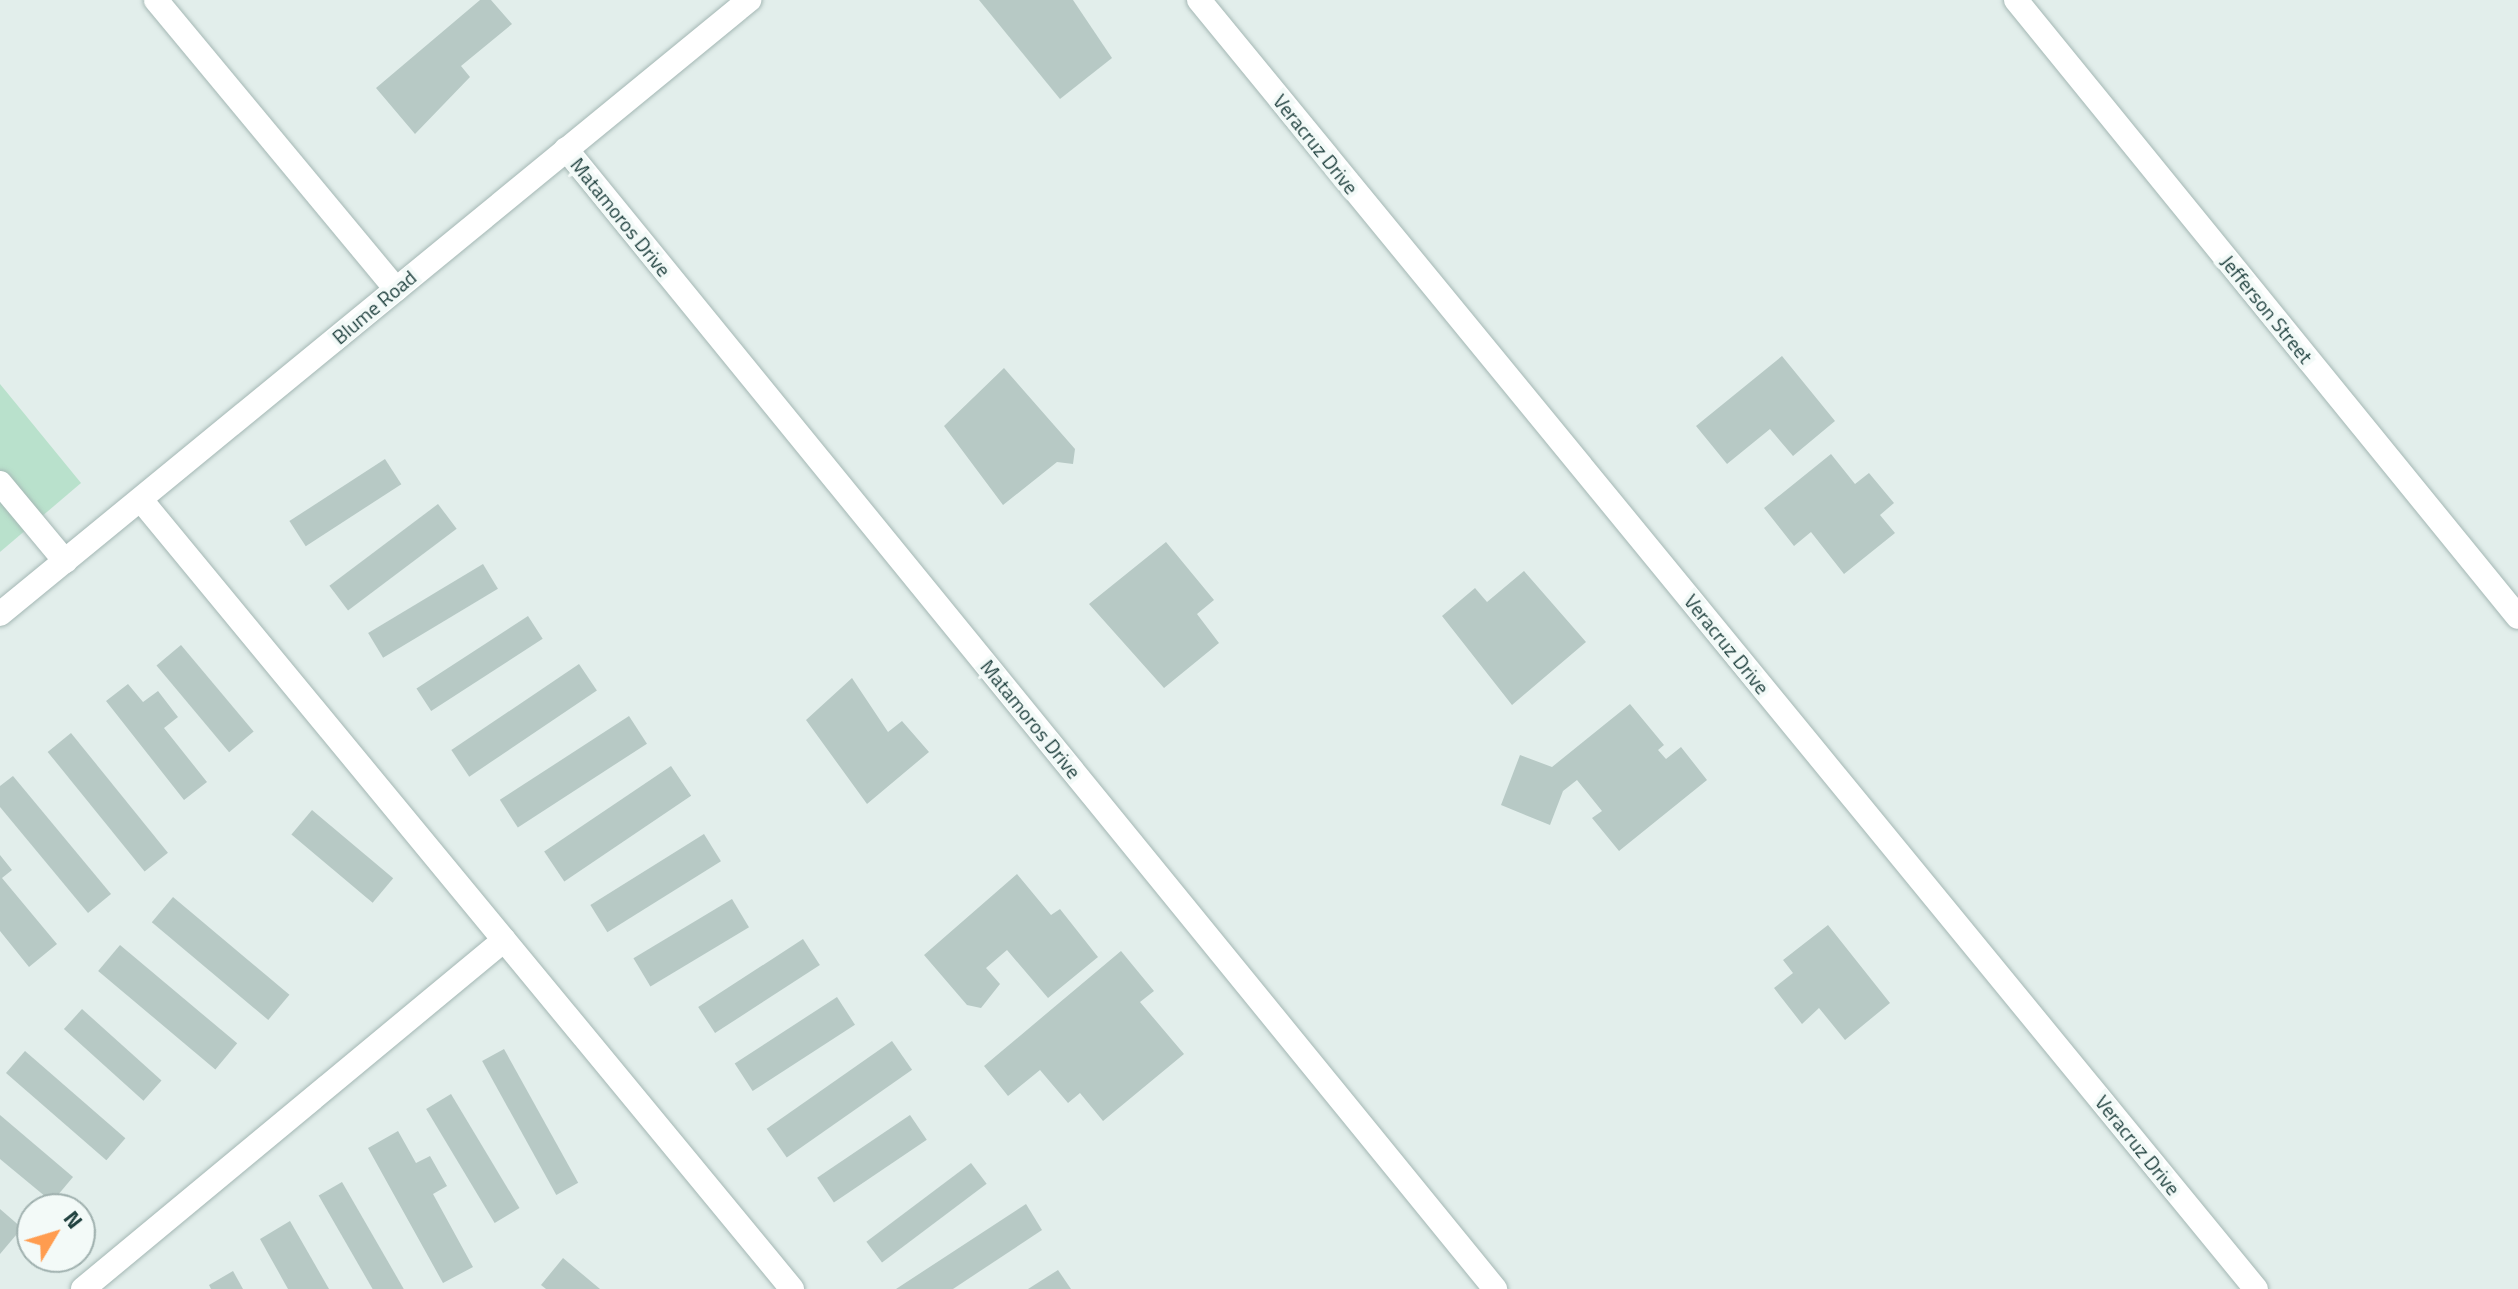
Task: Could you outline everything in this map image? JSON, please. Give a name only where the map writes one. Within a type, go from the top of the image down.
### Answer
[{"type":"street","points":[[156,0],[396,289]]},
{"type":"street","name":"Blume Road","points":[[0,614],[749,0]]},
{"type":"street","name":"Veracruz Drive","points":[[1199,0],[2256,1289]]},
{"type":"street","name":"Jefferson Street","points":[[2016,0],[2518,617]]},
{"type":"street","name":"Matamoros Drive","points":[[566,149],[1495,1289]]},
{"type":"street","points":[[0,483],[65,561]]},
{"type":"street","points":[[141,500],[792,1289]]},
{"type":"street","points":[[83,1289],[504,940]]},
{"type":"green space","points":[[0,384],[81,483],[0,552]]},
{"type":"building","points":[[480,0],[491,0],[512,24],[461,66],[470,77],[415,134],[376,88]]},
{"type":"building","points":[[979,0],[1073,0],[1112,58],[1060,99]]},
{"type":"building","points":[[1782,356],[1835,421],[1793,456],[1770,429],[1727,464],[1696,426]]},
{"type":"building","points":[[1004,368],[1075,449],[1073,464],[1057,462],[1003,505],[944,426]]},
{"type":"building","points":[[1831,454],[1855,484],[1869,473],[1894,503],[1880,515],[1895,533],[1844,574],[1811,532],[1794,546],[1764,508]]},
{"type":"building","points":[[385,459],[401,484],[306,546],[289,521]]},
{"type":"building","points":[[438,504],[457,529],[348,611],[329,586]]},
{"type":"building","points":[[1166,542],[1214,600],[1197,614],[1219,643],[1164,688],[1089,604]]},
{"type":"building","points":[[483,564],[498,589],[383,658],[368,633]]},
{"type":"building","points":[[1524,571],[1586,642],[1512,705],[1442,616],[1475,588],[1487,602]]},
{"type":"building","points":[[528,616],[543,639],[431,711],[416,688]]},
{"type":"building","points":[[181,645],[254,732],[229,752],[156,666]]},
{"type":"building","points":[[579,664],[597,691],[469,777],[451,750]]},
{"type":"building","points":[[852,678],[888,732],[902,721],[929,752],[867,804],[806,720]]},
{"type":"building","points":[[128,684],[143,702],[158,691],[178,717],[164,728],[207,782],[184,800],[106,701]]},
{"type":"building","points":[[1630,704],[1664,745],[1658,750],[1666,759],[1681,747],[1707,780],[1619,851],[1592,818],[1602,811],[1577,780],[1563,791],[1550,825],[1501,805],[1520,755],[1552,767]]},
{"type":"building","points":[[629,716],[647,744],[518,828],[500,800]]},
{"type":"building","points":[[71,733],[168,853],[145,872],[48,752]]},
{"type":"building","points":[[671,766],[691,796],[564,881],[544,852]]},
{"type":"building","points":[[13,776],[111,894],[88,913],[0,807],[0,786]]},
{"type":"building","points":[[312,810],[393,878],[373,903],[291,835]]},
{"type":"building","points":[[704,834],[721,861],[607,932],[590,905]]},
{"type":"building","points":[[0,855],[12,870],[2,878],[57,944],[29,967],[0,931]]},
{"type":"building","points":[[1017,874],[1051,915],[1060,909],[1098,957],[1048,998],[1007,950],[986,968],[1000,984],[981,1008],[967,1005],[924,955]]},
{"type":"building","points":[[173,897],[289,995],[268,1020],[152,922]]},
{"type":"building","points":[[732,899],[749,927],[650,987],[633,958]]},
{"type":"building","points":[[1828,925],[1890,1003],[1845,1040],[1819,1008],[1802,1024],[1774,988],[1793,973],[1783,960]]},
{"type":"building","points":[[803,939],[820,965],[715,1033],[698,1007]]},
{"type":"building","points":[[120,945],[237,1043],[215,1069],[98,971]]},
{"type":"building","points":[[1121,951],[1154,991],[1140,1002],[1184,1054],[1103,1121],[1080,1093],[1068,1103],[1040,1070],[1008,1096],[984,1066]]},
{"type":"building","points":[[837,997],[855,1025],[753,1091],[735,1063]]},
{"type":"building","points":[[82,1009],[162,1081],[143,1101],[64,1029]]},
{"type":"building","points":[[892,1041],[912,1070],[787,1157],[767,1129]]},
{"type":"building","points":[[504,1049],[578,1183],[556,1195],[482,1061]]},
{"type":"building","points":[[25,1051],[125,1138],[106,1160],[6,1073]]},
{"type":"building","points":[[451,1094],[520,1208],[495,1223],[426,1109]]},
{"type":"building","points":[[0,1115],[73,1177],[60,1193],[41,1193],[0,1159]]},
{"type":"building","points":[[910,1115],[927,1140],[834,1203],[817,1178]]},
{"type":"building","points":[[398,1131],[416,1163],[430,1156],[447,1186],[433,1194],[473,1267],[443,1283],[368,1148]]},
{"type":"building","points":[[971,1163],[987,1184],[882,1263],[866,1242]]},
{"type":"building","points":[[342,1182],[404,1289],[373,1289],[319,1196]]},
{"type":"building","points":[[1026,1204],[1042,1230],[953,1289],[896,1289]]},
{"type":"building","points":[[0,1209],[16,1223],[16,1235],[0,1254]]},
{"type":"building","points":[[290,1221],[329,1289],[288,1289],[260,1239]]},
{"type":"building","points":[[563,1258],[600,1289],[546,1289],[541,1285]]},
{"type":"building","points":[[1058,1270],[1071,1289],[1028,1289]]},
{"type":"building","points":[[233,1271],[243,1289],[211,1289],[209,1285]]}]
